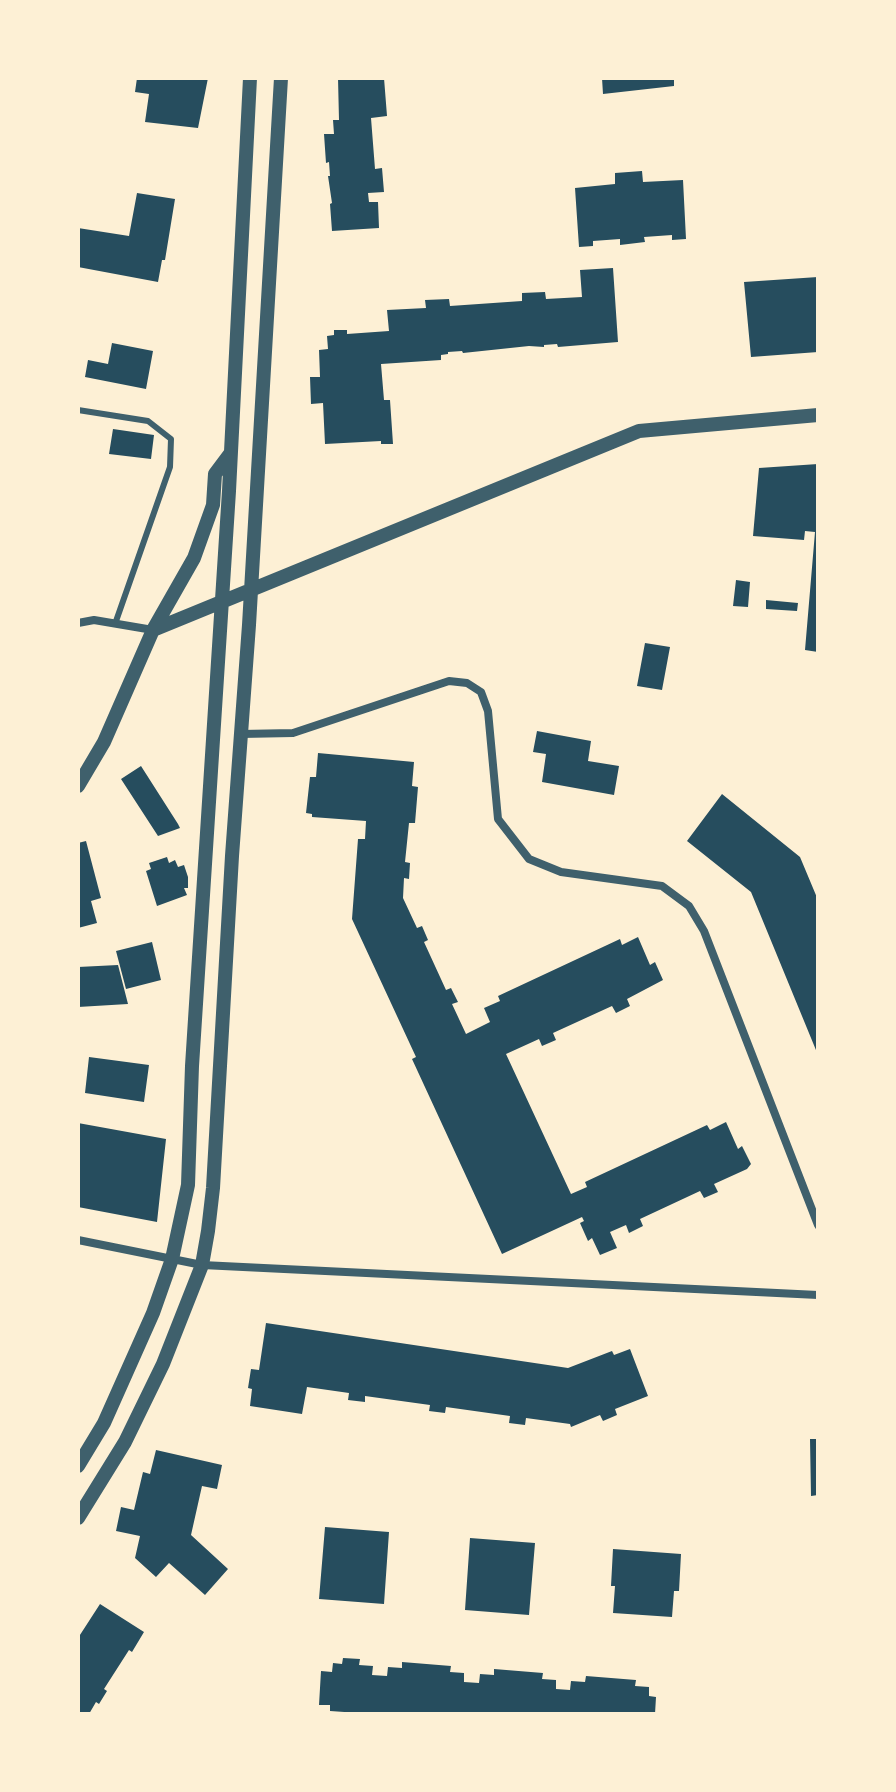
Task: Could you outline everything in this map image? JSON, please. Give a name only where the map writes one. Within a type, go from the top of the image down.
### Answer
[{"type":"street","points":[[78,1466],[104,1423],[153,1313],[172,1259],[188,1185],[250,78]]},
{"type":"street","points":[[78,1518],[132,1429],[163,1364],[202,1265],[213,1188],[281,78]]},
{"type":"street","points":[[78,623],[94,620],[153,630],[639,431],[818,415]]},
{"type":"street","points":[[78,786],[104,742],[153,630],[194,558],[213,505],[215,474],[230,453]]},
{"type":"street","points":[[241,734],[293,733],[449,681],[467,683],[481,692],[488,711],[498,819],[529,859],[561,872],[662,886],[689,906],[704,931],[818,1225]]},
{"type":"street","points":[[78,1240],[202,1265],[818,1295]]},
{"type":"lane","points":[[78,410],[148,421],[171,439],[170,467],[115,624]]},
{"type":"building","points":[[137,78],[208,78],[198,128],[145,122],[149,94],[135,92]]},
{"type":"building","points":[[338,78],[384,78],[387,116],[371,118],[375,169],[382,168],[384,192],[368,193],[369,202],[378,202],[379,228],[332,231],[329,162],[326,163],[324,134],[334,134],[333,120],[339,120]]},
{"type":"building","points":[[602,78],[674,78],[674,86],[603,94]]},
{"type":"building","points":[[642,171],[643,182],[683,180],[686,239],[672,240],[672,235],[644,237],[645,242],[620,245],[620,239],[593,241],[593,246],[579,247],[575,188],[615,184],[615,173]]},
{"type":"building","points":[[137,193],[175,199],[165,260],[162,260],[158,282],[78,267],[78,228],[129,236]]},
{"type":"building","points":[[613,268],[618,342],[448,352],[441,355],[441,360],[381,364],[384,400],[390,400],[393,444],[381,444],[381,441],[325,444],[323,403],[311,404],[310,377],[320,377],[319,350],[328,349],[327,336],[334,335],[334,330],[347,330],[347,334],[389,331],[387,310],[426,308],[425,300],[449,299],[450,306],[522,301],[522,293],[545,292],[546,299],[582,297],[580,270]]},
{"type":"building","points":[[818,277],[818,352],[751,357],[744,282]]},
{"type":"building","points":[[112,343],[153,351],[146,389],[85,377],[88,360],[108,364]]},
{"type":"building","points":[[113,429],[154,435],[151,459],[109,454]]},
{"type":"building","points":[[818,464],[818,652],[805,650],[815,532],[805,531],[804,540],[753,536],[759,468]]},
{"type":"building","points":[[736,580],[750,582],[748,607],[733,606]]},
{"type":"building","points":[[766,600],[798,603],[797,611],[766,609]]},
{"type":"building","points":[[645,643],[670,647],[662,690],[637,686]]},
{"type":"building","points":[[537,731],[591,741],[588,761],[619,766],[614,795],[542,782],[546,754],[533,752]]},
{"type":"building","points":[[318,753],[414,762],[412,786],[418,787],[415,823],[409,823],[405,862],[410,863],[409,879],[404,878],[403,898],[417,928],[422,926],[428,940],[424,942],[446,990],[451,988],[458,1002],[452,1004],[466,1034],[490,1022],[484,1008],[500,1001],[498,996],[620,939],[622,945],[638,937],[650,965],[655,962],[663,980],[627,999],[630,1006],[616,1013],[612,1006],[553,1033],[556,1040],[542,1046],[539,1039],[506,1054],[571,1194],[587,1187],[585,1182],[707,1125],[710,1130],[726,1122],[738,1149],[742,1146],[751,1164],[747,1169],[714,1184],[718,1192],[704,1198],[700,1191],[640,1219],[643,1226],[629,1233],[626,1225],[610,1232],[617,1248],[600,1255],[592,1238],[588,1241],[580,1223],[584,1221],[582,1217],[502,1254],[412,1059],[416,1057],[352,919],[358,839],[365,839],[366,821],[312,817],[312,814],[306,813],[310,777],[316,777]]},
{"type":"building","points":[[141,766],[180,828],[158,836],[121,779]]},
{"type":"building","points":[[722,794],[800,857],[818,900],[818,1055],[751,892],[687,841]]},
{"type":"building","points":[[86,841],[101,898],[91,901],[97,923],[78,928],[78,843]]},
{"type":"building","points":[[167,857],[169,863],[175,860],[178,867],[184,865],[188,877],[188,888],[184,888],[187,895],[157,906],[146,871],[151,869],[149,863]]},
{"type":"building","points":[[152,942],[161,980],[126,989],[116,951]]},
{"type":"building","points":[[118,965],[128,1004],[78,1007],[78,967]]},
{"type":"building","points":[[89,1057],[149,1065],[144,1102],[85,1093]]},
{"type":"building","points":[[78,1123],[166,1139],[157,1222],[78,1207]]},
{"type":"building","points":[[266,1323],[568,1368],[612,1351],[614,1355],[630,1349],[648,1396],[615,1409],[617,1415],[603,1421],[600,1415],[571,1427],[570,1424],[526,1418],[525,1425],[509,1423],[510,1416],[446,1407],[445,1413],[429,1411],[430,1405],[365,1396],[365,1402],[348,1400],[349,1393],[307,1387],[302,1414],[250,1406],[252,1389],[248,1388],[251,1369],[259,1370]]},
{"type":"building","points":[[810,1439],[818,1439],[818,1495],[811,1496]]},
{"type":"building","points":[[156,1450],[222,1465],[217,1489],[202,1486],[191,1535],[228,1569],[205,1595],[169,1563],[156,1577],[135,1558],[140,1536],[116,1531],[121,1507],[134,1510],[143,1472],[150,1474]]},
{"type":"building","points":[[325,1527],[389,1532],[384,1604],[319,1599]]},
{"type":"building","points":[[470,1538],[535,1543],[529,1615],[465,1610]]},
{"type":"building","points":[[613,1549],[681,1554],[679,1591],[674,1591],[672,1617],[613,1613]]},
{"type":"building","points":[[100,1604],[144,1632],[104,1689],[107,1691],[99,1704],[96,1702],[89,1714],[78,1714],[78,1638]]},
{"type":"building","points":[[343,1658],[360,1659],[359,1665],[373,1666],[372,1675],[387,1676],[388,1667],[402,1668],[402,1662],[451,1666],[450,1672],[464,1673],[464,1682],[479,1683],[480,1674],[494,1675],[494,1669],[543,1673],[542,1679],[556,1680],[556,1689],[570,1690],[571,1681],[585,1682],[586,1676],[636,1680],[635,1686],[649,1687],[649,1696],[656,1697],[655,1714],[373,1714],[330,1711],[330,1705],[319,1705],[321,1671],[332,1672],[333,1663],[342,1664]]}]
